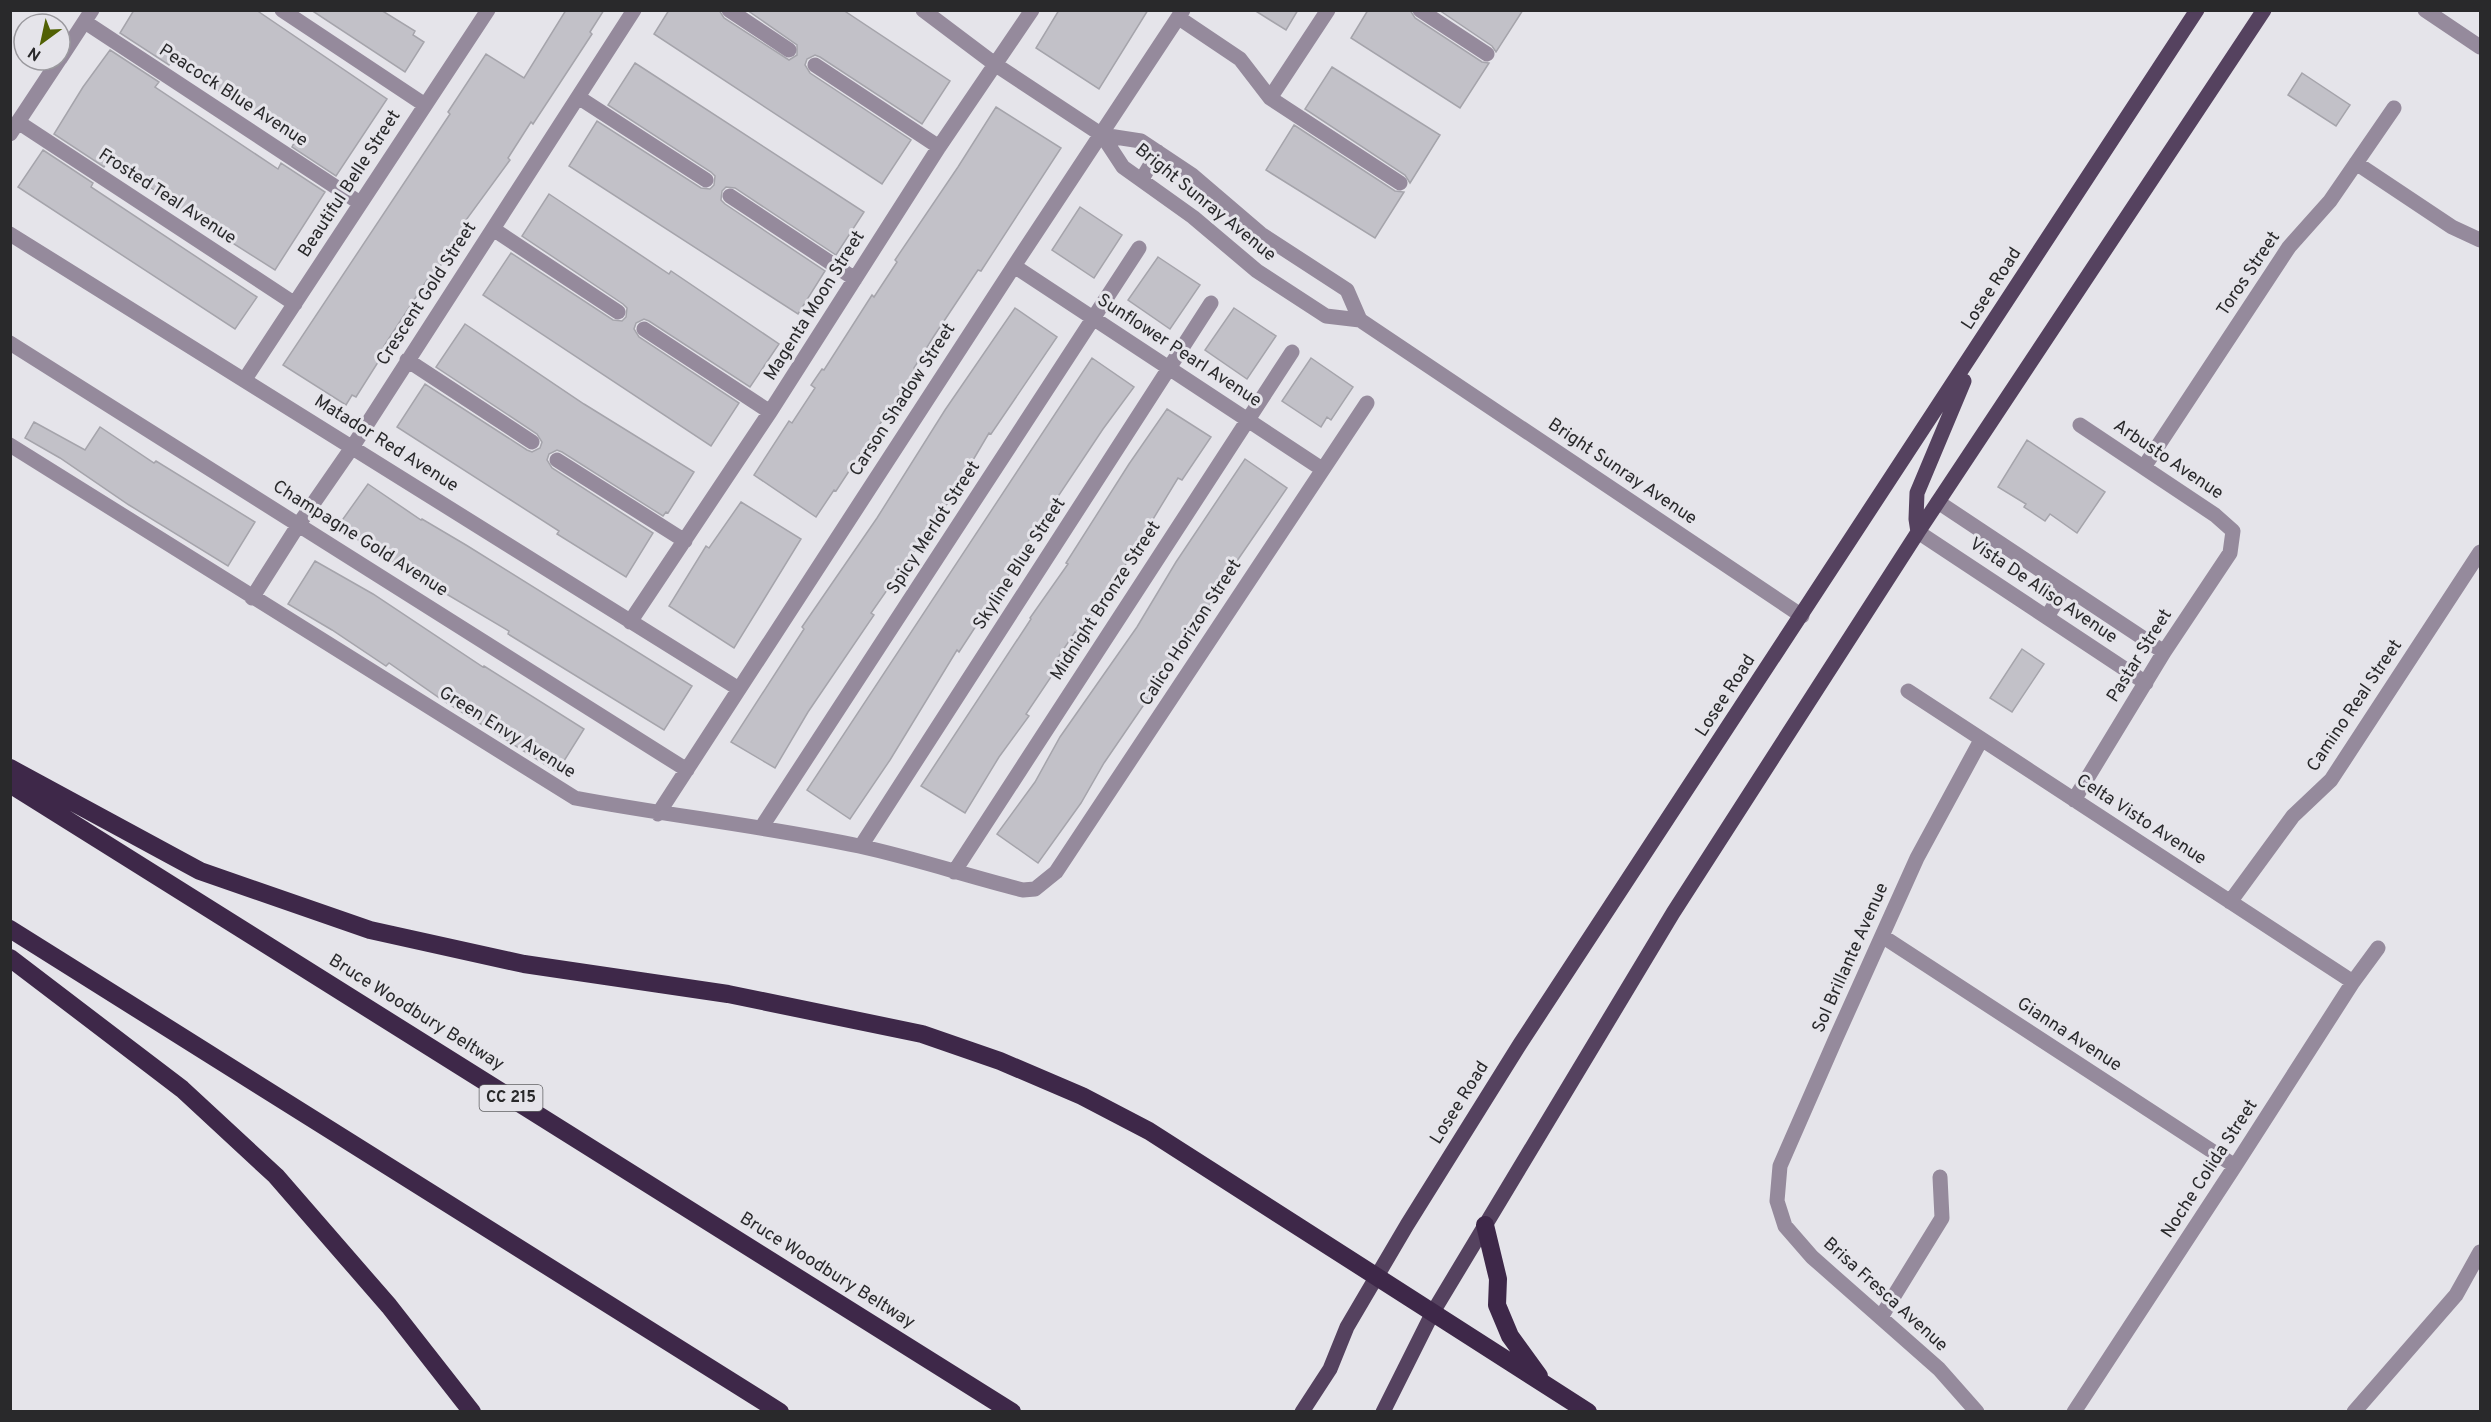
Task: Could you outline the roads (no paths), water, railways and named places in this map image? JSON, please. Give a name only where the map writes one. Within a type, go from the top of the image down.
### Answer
[{"type":"highway","points":[[10,768],[200,871],[370,930],[524,964],[728,994],[911,1032],[1000,1061],[1082,1096],[1149,1131],[1588,1412]]},
{"type":"highway","name":"Bruce Woodbury Beltway","points":[[10,784],[1012,1412]]},
{"type":"highway","points":[[10,929],[780,1412]]},
{"type":"highway","points":[[10,958],[182,1089],[276,1176],[381,1298],[472,1412]]},
{"type":"highway","points":[[1485,1225],[1498,1279],[1497,1305],[1510,1336],[1546,1384]]},
{"type":"main road","name":"Losee Road","points":[[1302,1412],[1329,1369],[1347,1327],[1376,1277],[1520,1044],[2197,10]]},
{"type":"main road","points":[[1383,1412],[1432,1312],[1686,893],[1918,532],[2264,10]]},
{"type":"main road","points":[[1918,532],[1917,493],[1979,345]]},
{"type":"street","points":[[282,10],[425,105]]},
{"type":"street","name":"Beautiful Belle Street","points":[[245,379],[488,10]]},
{"type":"street","name":"Crescent Gold Street","points":[[252,598],[634,10]]},
{"type":"street","points":[[729,10],[789,50]]},
{"type":"street","points":[[923,10],[996,65],[1102,135]]},
{"type":"street","name":"Magenta Moon Street","points":[[630,622],[770,412],[939,147],[1032,10]]},
{"type":"street","points":[[1270,98],[1328,10]]},
{"type":"street","points":[[1420,10],[1487,54]]},
{"type":"street","points":[[2425,10],[2481,47]]},
{"type":"street","points":[[1181,14],[1240,59],[1270,98],[1400,183]]},
{"type":"street","name":"Carson Shadow Street","points":[[658,814],[1014,266],[1181,14]]},
{"type":"street","points":[[72,41],[89,16]]},
{"type":"street","name":"Peacock Blue Avenue","points":[[89,16],[360,203]]},
{"type":"street","points":[[815,65],[939,147]]},
{"type":"street","points":[[14,128],[51,72]]},
{"type":"street","points":[[578,97],[706,180]]},
{"type":"street","name":"Toros Street","points":[[2144,467],[2289,247],[2330,201],[2394,108]]},
{"type":"street","name":"Frosted Teal Avenue","points":[[14,128],[295,304]]},
{"type":"street","name":"Bright Sunray Avenue","points":[[1102,135],[1141,141],[1210,189],[1261,234],[1347,290],[1360,321]]},
{"type":"street","name":"Bright Sunray Avenue","points":[[1102,135],[1123,167],[1193,216],[1257,271],[1326,316],[1360,321],[1802,616]]},
{"type":"street","points":[[1142,179],[1158,152]]},
{"type":"street","points":[[2356,163],[2452,226],[2481,240]]},
{"type":"street","points":[[730,196],[855,279]]},
{"type":"street","points":[[493,229],[618,312]]},
{"type":"street","name":"Matador Red Avenue","points":[[10,234],[739,689]]},
{"type":"street","name":"Spicy Merlot Street","points":[[760,828],[1139,248]]},
{"type":"street","name":"Sunflower Pearl Avenue","points":[[1014,266],[1322,469]]},
{"type":"street","name":"Skyline Blue Street","points":[[861,846],[1171,369],[1211,303]]},
{"type":"street","points":[[644,329],[770,412]]},
{"type":"street","name":"Champagne Gold Avenue","points":[[10,343],[687,770]]},
{"type":"street","name":"Midnight Bronze Street","points":[[954,872],[1292,352]]},
{"type":"street","points":[[407,360],[532,442]]},
{"type":"street","name":"Calico Horizon Street","points":[[1044,882],[1056,872],[1366,403]]},
{"type":"street","name":"Arbusto Avenue","points":[[2080,425],[2215,514],[2233,531]]},
{"type":"street","name":"Green Envy Avenue","points":[[10,445],[575,798],[658,814],[760,828],[861,846],[1023,890],[1035,889],[1044,882]]},
{"type":"street","points":[[557,460],[685,541]]},
{"type":"street","name":"Vista De Aliso Avenue","points":[[1938,502],[2164,652]]},
{"type":"street","name":"Pastar Street","points":[[2074,800],[2164,652],[2230,553],[2233,531]]},
{"type":"street","name":"Vista De Aliso Avenue","points":[[1918,532],[2146,683]]},
{"type":"street","name":"Camino Real Street","points":[[2230,902],[2292,816],[2331,780],[2481,552]]},
{"type":"street","points":[[2047,617],[2065,587]]},
{"type":"street","name":"Celta Visto Avenue","points":[[1908,691],[2353,982]]},
{"type":"street","name":"Sol Brillante Avenue","points":[[1777,1201],[1780,1166],[1917,858],[1981,740]]},
{"type":"street","name":"Gianna Avenue","points":[[1882,936],[2235,1166]]},
{"type":"street","name":"Noche Colida Street","points":[[2074,1412],[2353,982],[2378,948]]},
{"type":"street","points":[[1881,1317],[1942,1218],[1940,1177]]},
{"type":"street","name":"Brisa Fresca Avenue","points":[[1777,1201],[1785,1226],[1812,1257],[1939,1369],[1977,1412]]},
{"type":"street","points":[[2354,1412],[2456,1295],[2481,1252]]}]
